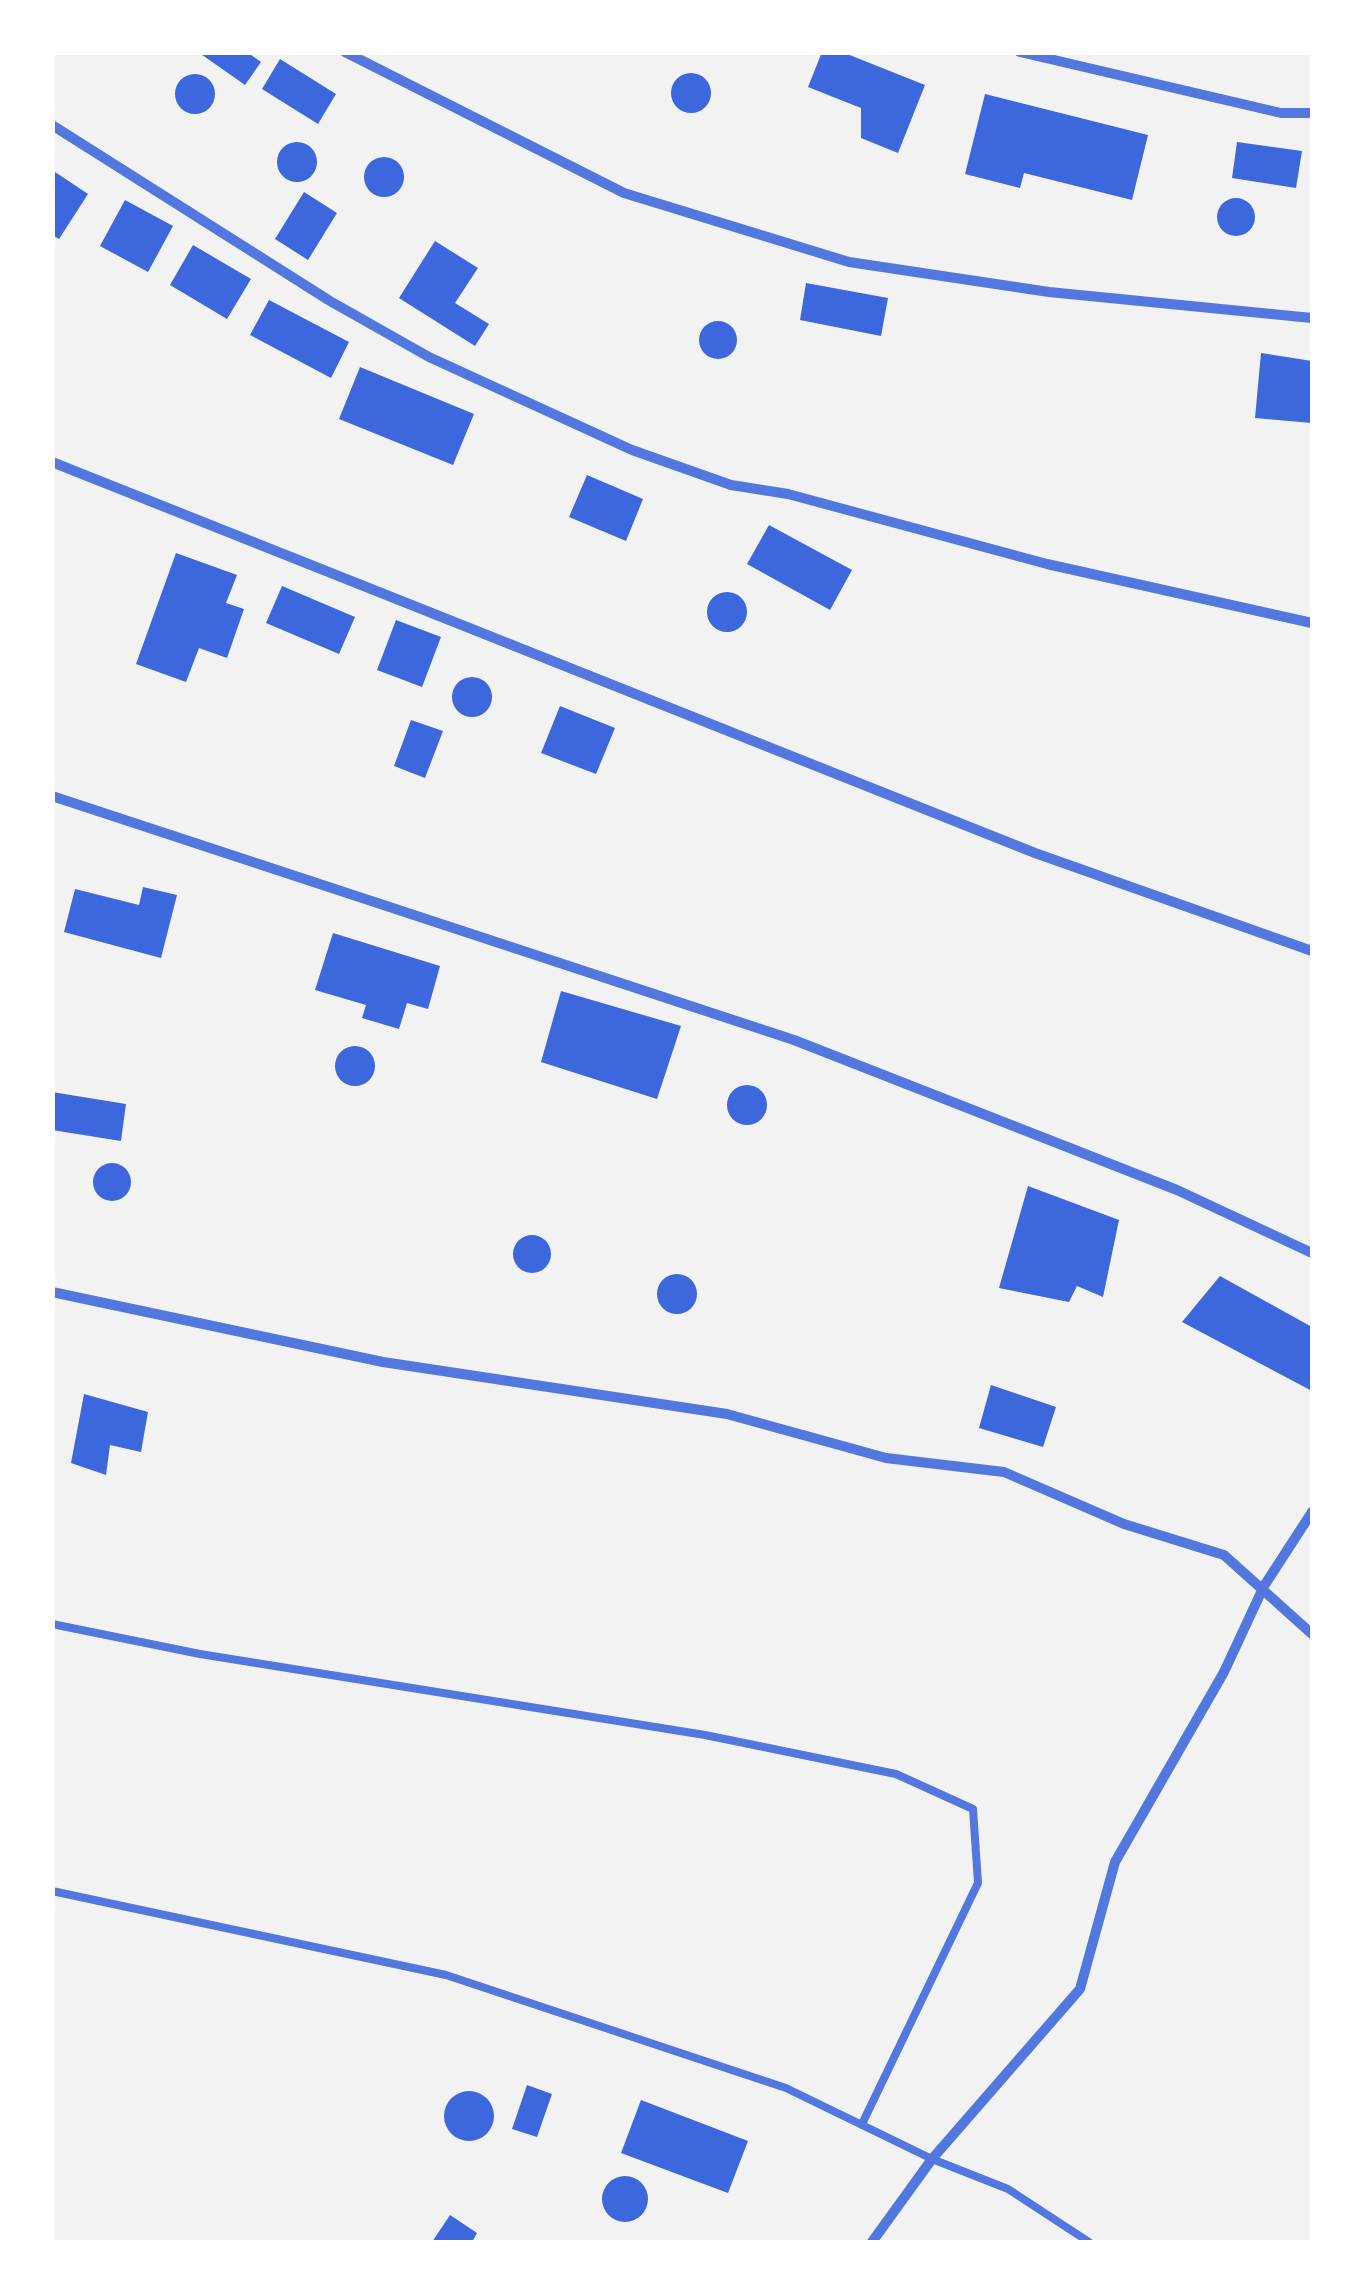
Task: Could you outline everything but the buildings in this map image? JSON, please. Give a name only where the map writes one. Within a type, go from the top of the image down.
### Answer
[{"type":"street","points":[[345,52],[624,194],[849,262],[1049,292],[1312,318]]},
{"type":"street","points":[[1020,52],[1281,113],[1312,114]]},
{"type":"street","points":[[52,125],[330,301],[429,357],[632,450],[730,485],[788,494],[1047,564],[1312,624]]},
{"type":"street","points":[[52,462],[1035,853],[1312,951]]},
{"type":"street","points":[[52,796],[794,1040],[1177,1190],[1312,1252]]},
{"type":"street","points":[[52,1292],[383,1362],[726,1414],[886,1458],[1004,1472],[1124,1524],[1224,1555],[1264,1586],[1312,1634]]},
{"type":"street","points":[[872,2242],[932,2159],[1080,1990],[1115,1862],[1224,1672],[1264,1586],[1312,1512]]},
{"type":"lane","points":[[52,1624],[200,1654],[724,1739],[896,1774],[972,1809],[978,1883],[862,2124]]},
{"type":"lane","points":[[52,1890],[446,1975],[786,2088],[932,2159],[1008,2188],[1089,2242]]}]
